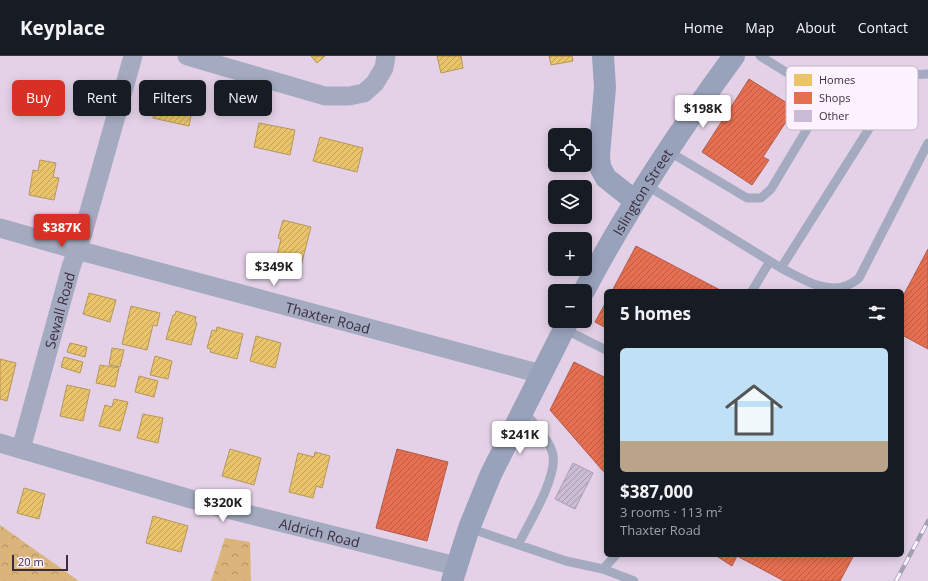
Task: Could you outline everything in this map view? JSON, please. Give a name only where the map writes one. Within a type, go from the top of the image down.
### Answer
[{"type":"street","name":"Sewall Road","points":[[21,449],[69,275],[83,234],[133,56]]},
{"type":"street","points":[[187,56],[325,96],[349,96],[364,93],[375,83],[384,68],[386,56]]},
{"type":"street","points":[[603,56],[605,87],[599,156],[600,167],[606,178],[641,193]]},
{"type":"street","name":"Islington Street","points":[[588,284],[668,150],[734,56]]},
{"type":"street","name":"Thaxter Road","points":[[0,228],[541,374]]},
{"type":"street","points":[[454,574],[469,528],[491,474],[564,328]]},
{"type":"street","name":"Aldrich Road","points":[[0,443],[454,574]]},
{"type":"lane","points":[[760,56],[786,72]]},
{"type":"lane","points":[[668,150],[747,198],[761,198],[771,189],[806,130]]},
{"type":"lane","points":[[781,268],[868,130]]},
{"type":"lane","points":[[641,193],[770,261],[819,289],[848,286],[859,278],[928,143]]},
{"type":"lane","points":[[753,289],[770,261]]},
{"type":"lane","points":[[571,328],[604,349]]},
{"type":"lane","points":[[518,545],[548,483],[553,468],[552,453],[545,438],[523,410]]},
{"type":"lane","points":[[469,528],[566,561],[603,569],[634,581]]},
{"type":"lane","points":[[603,569],[614,557]]},
{"type":"green space","points":[[0,525],[79,581],[0,581]]},
{"type":"green space","points":[[225,538],[250,542],[251,581],[211,581]]},
{"type":"building: Homes","points":[[311,56],[325,56],[317,63]]},
{"type":"building: Homes","points":[[437,56],[461,56],[463,68],[441,73]]},
{"type":"building: Homes","points":[[549,56],[572,56],[573,61],[551,65]]},
{"type":"building: Homes","points":[[153,116],[191,116],[189,126],[153,118]]},
{"type":"building: Homes","points":[[259,123],[295,130],[290,155],[254,147]]},
{"type":"building: Homes","points":[[320,137],[363,148],[357,172],[313,161]]},
{"type":"building: Homes","points":[[40,160],[56,163],[53,177],[59,178],[54,200],[29,195],[33,170],[38,171]]},
{"type":"building: Homes","points":[[283,220],[311,227],[301,266],[276,259],[281,239],[278,238]]},
{"type":"building: Homes","points":[[89,293],[116,300],[110,322],[83,314]]},
{"type":"building: Homes","points":[[131,306],[160,313],[157,326],[153,325],[147,350],[122,344]]},
{"type":"building: Homes","points":[[176,311],[196,317],[195,322],[197,323],[191,345],[166,339],[173,315],[175,315]]},
{"type":"building: Homes","points":[[217,327],[243,334],[237,359],[210,352],[211,349],[207,348],[212,330],[216,331]]},
{"type":"building: Homes","points":[[256,336],[281,343],[275,368],[250,361]]},
{"type":"building: Homes","points":[[70,343],[87,347],[85,357],[67,352]]},
{"type":"building: Homes","points":[[112,348],[124,350],[120,367],[109,365]]},
{"type":"building: Homes","points":[[155,356],[172,361],[168,379],[150,375]]},
{"type":"building: Homes","points":[[64,357],[83,362],[80,373],[61,367]]},
{"type":"building: Homes","points":[[0,359],[16,363],[7,401],[0,399]]},
{"type":"building: Homes","points":[[100,365],[119,368],[115,387],[96,383]]},
{"type":"building: Homes","points":[[139,376],[158,381],[154,397],[135,392]]},
{"type":"building: Homes","points":[[67,385],[90,390],[83,421],[60,416]]},
{"type":"building: Homes","points":[[114,399],[128,402],[120,431],[99,426],[105,405],[112,407]]},
{"type":"building: Homes","points":[[143,414],[163,418],[158,443],[137,438]]},
{"type":"building: Homes","points":[[230,449],[261,458],[254,485],[222,476]]},
{"type":"building: Homes","points":[[315,452],[330,456],[322,488],[316,486],[313,498],[289,492],[298,453],[314,457]]},
{"type":"building: Homes","points":[[24,488],[45,494],[39,519],[17,513]]},
{"type":"building: Homes","points":[[153,516],[188,526],[181,552],[146,543]]},
{"type":"building: Shops","points":[[749,79],[786,102],[786,122],[763,157],[769,160],[752,185],[702,152]]},
{"type":"building: Shops","points":[[636,246],[718,289],[613,289]]},
{"type":"building: Shops","points":[[928,249],[928,349],[904,336],[904,294]]},
{"type":"building: Shops","points":[[604,306],[604,327],[595,322]]},
{"type":"building: Shops","points":[[574,362],[604,377],[604,471],[603,471],[550,410]]},
{"type":"building: Shops","points":[[397,449],[448,462],[427,541],[376,528]]},
{"type":"building: Shops","points":[[718,557],[736,557],[732,566]]},
{"type":"building: Shops","points":[[739,557],[853,557],[840,581],[784,581]]},
{"type":"building: Other","points":[[573,463],[593,473],[575,509],[555,499]]},
{"type":"railway","points":[[896,581],[928,521]]}]
